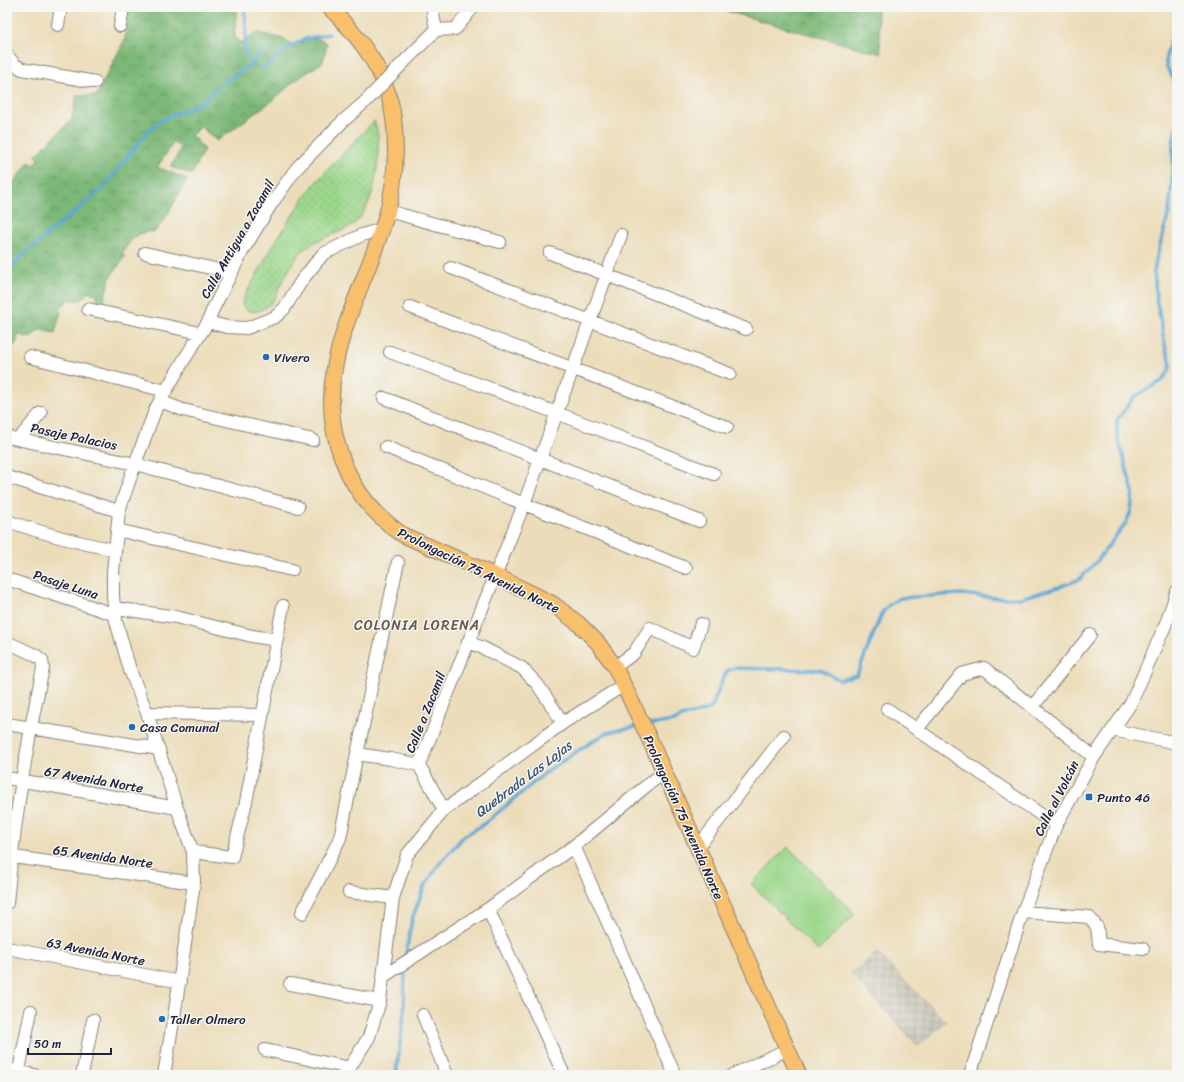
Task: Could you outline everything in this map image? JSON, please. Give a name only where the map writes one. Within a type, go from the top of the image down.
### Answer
[{"type":"main road","name":"Prolongación 75 Avenida Norte","points":[[329,7],[343,21],[363,46],[380,73],[388,94],[394,124],[395,157],[392,191],[388,212],[344,327],[336,361],[331,393],[332,416],[336,444],[346,469],[357,491],[376,513],[390,526],[403,535],[494,575],[553,604],[579,624],[598,643],[615,667],[649,738],[799,1075]]},
{"type":"street","points":[[58,25],[61,7]]},
{"type":"street","points":[[120,26],[123,7]]},
{"type":"street","points":[[434,7],[433,14],[436,30],[455,29],[473,7]]},
{"type":"street","name":"Calle Antigua a Zacamil","points":[[164,1075],[180,982],[194,883],[193,852],[177,808],[147,713],[130,670],[115,611],[113,572],[119,511],[135,464],[163,396],[208,322],[212,311],[232,273],[270,206],[296,169],[436,30]]},
{"type":"street","points":[[7,54],[14,64],[22,69],[95,82]]},
{"type":"street","points":[[388,212],[500,242]]},
{"type":"street","points":[[208,322],[227,327],[247,328],[275,317],[284,308],[302,280],[323,254],[362,235],[382,229]]},
{"type":"street","name":"Calle a Zacamil","points":[[444,810],[419,765],[494,575],[524,504],[622,235]]},
{"type":"street","points":[[145,253],[232,273]]},
{"type":"street","points":[[550,253],[746,329]]},
{"type":"street","points":[[451,268],[730,374]]},
{"type":"street","points":[[410,307],[727,427]]},
{"type":"street","points":[[88,309],[200,333]]},
{"type":"street","points":[[390,352],[557,413],[714,474]]},
{"type":"street","points":[[30,357],[163,396],[183,410],[313,440]]},
{"type":"street","points":[[384,398],[699,521]]},
{"type":"street","points":[[13,438],[41,413]]},
{"type":"street","name":"Pasaje Palacios","points":[[13,438],[135,464],[298,507]]},
{"type":"street","points":[[386,447],[524,504],[686,568]]},
{"type":"street","points":[[7,477],[119,511]]},
{"type":"street","points":[[7,521],[30,529],[115,550]]},
{"type":"street","points":[[117,530],[292,570]]},
{"type":"street","points":[[302,913],[340,838],[398,562]]},
{"type":"street","name":"Pasaje Luna","points":[[7,579],[115,611],[176,618],[252,636],[277,640]]},
{"type":"street","name":"Calle al Volcán","points":[[970,1075],[1023,912],[1056,824],[1094,756],[1131,703],[1167,621],[1177,591]]},
{"type":"street","points":[[193,852],[232,857],[246,802],[283,606]]},
{"type":"street","points":[[615,667],[634,652],[650,628],[692,648],[701,624]]},
{"type":"street","points":[[1032,706],[1090,635]]},
{"type":"street","points":[[7,642],[35,655],[42,660],[43,668],[30,729],[9,857],[7,903]]},
{"type":"street","points":[[468,642],[522,668],[538,685],[563,723]]},
{"type":"street","points":[[917,729],[962,674],[984,668],[1094,756]]},
{"type":"street","points":[[265,1050],[348,1072],[369,1037],[380,1001],[393,898],[407,855],[444,810],[563,723],[624,686]]},
{"type":"street","points":[[887,709],[1056,824]]},
{"type":"street","points":[[147,713],[262,715]]},
{"type":"street","points":[[7,724],[30,729],[159,749]]},
{"type":"street","points":[[1112,730],[1177,743]]},
{"type":"street","points":[[698,847],[784,736]]},
{"type":"street","points":[[357,754],[419,765]]},
{"type":"street","points":[[384,976],[488,909],[574,846],[651,782],[665,773]]},
{"type":"street","name":"67 Avenida Norte","points":[[7,778],[177,808]]},
{"type":"street","points":[[574,846],[675,1075]]},
{"type":"street","name":"65 Avenida Norte","points":[[9,857],[194,883]]},
{"type":"street","points":[[349,892],[393,898]]},
{"type":"street","points":[[488,909],[564,1075]]},
{"type":"street","points":[[1023,912],[1089,918],[1097,927],[1099,944],[1144,949]]},
{"type":"street","name":"63 Avenida Norte","points":[[7,948],[180,982]]},
{"type":"street","points":[[290,984],[380,1001]]},
{"type":"street","points":[[31,1011],[15,1072],[35,1075]]},
{"type":"street","points":[[423,1015],[447,1075]]},
{"type":"street","points":[[82,1075],[93,1020]]},
{"type":"street","points":[[733,1075],[788,1049]]},
{"type":"shaded area","points":[[877,952],[947,1022],[918,1047],[850,974]]},
{"type":"green space","points":[[129,7],[236,7],[237,16],[235,36],[241,43],[255,33],[284,39],[297,47],[305,40],[318,39],[327,43],[323,62],[293,82],[277,97],[217,141],[201,127],[191,135],[204,149],[192,174],[171,167],[181,148],[174,142],[157,167],[187,179],[168,214],[155,232],[139,234],[121,254],[125,256],[110,278],[103,304],[98,300],[97,294],[88,292],[84,298],[80,300],[69,299],[59,310],[61,311],[55,333],[39,330],[31,338],[18,335],[16,344],[12,347],[7,347],[7,188],[13,183],[29,162],[34,165],[39,159],[36,155],[72,119],[77,95],[96,96],[125,39]]},
{"type":"green space","points":[[711,7],[877,7],[881,54]]},
{"type":"green space","points":[[374,121],[378,136],[378,160],[374,185],[366,209],[360,218],[352,225],[314,242],[303,250],[290,267],[272,302],[261,310],[252,312],[248,311],[242,304],[244,297],[277,239],[306,195]]},
{"type":"green space","points":[[788,847],[855,914],[818,951],[751,884]]},
{"type":"waterway","points":[[244,7],[246,25],[245,55]]},
{"type":"waterway","name":"Quebrada Las Lajas","points":[[1177,31],[1170,42],[1166,56],[1166,65],[1176,85],[1177,101]]},
{"type":"waterway","points":[[263,68],[283,52],[304,39],[329,34]]},
{"type":"waterway","points":[[7,271],[24,254],[102,189],[148,131],[163,119],[201,103],[219,86],[252,63],[262,48]]},
{"type":"waterway","name":"Quebrada Las Lajas","points":[[648,725],[674,721],[684,716],[705,711],[712,707],[723,678],[728,670],[736,668],[821,670],[840,680],[857,675],[882,613],[889,605],[900,598],[961,594],[998,598],[1021,598],[1080,579],[1097,561],[1126,523],[1131,511],[1133,492],[1117,434],[1117,420],[1134,397],[1162,381],[1169,371],[1171,363],[1166,350],[1157,303],[1154,272],[1169,212],[1173,169],[1173,143],[1177,123]]},
{"type":"waterway","name":"Quebrada Las Lajas","points":[[405,959],[412,919],[424,887],[440,863],[464,836],[484,824],[550,769],[604,734],[640,726]]},
{"type":"waterway","name":"Quebrada Las Lajas","points":[[396,1075],[404,1013],[405,965]]},
{"type":"place","name":"Vivero","points":[[266,357]]},
{"type":"place","name":"Casa Comunal","points":[[132,727]]},
{"type":"place","name":"Punto 46","points":[[1089,797]]},
{"type":"place","name":"Taller Olmero","points":[[162,1019]]},
{"type":"district","name":"COLONIA LORENA","points":[[417,625]]}]
